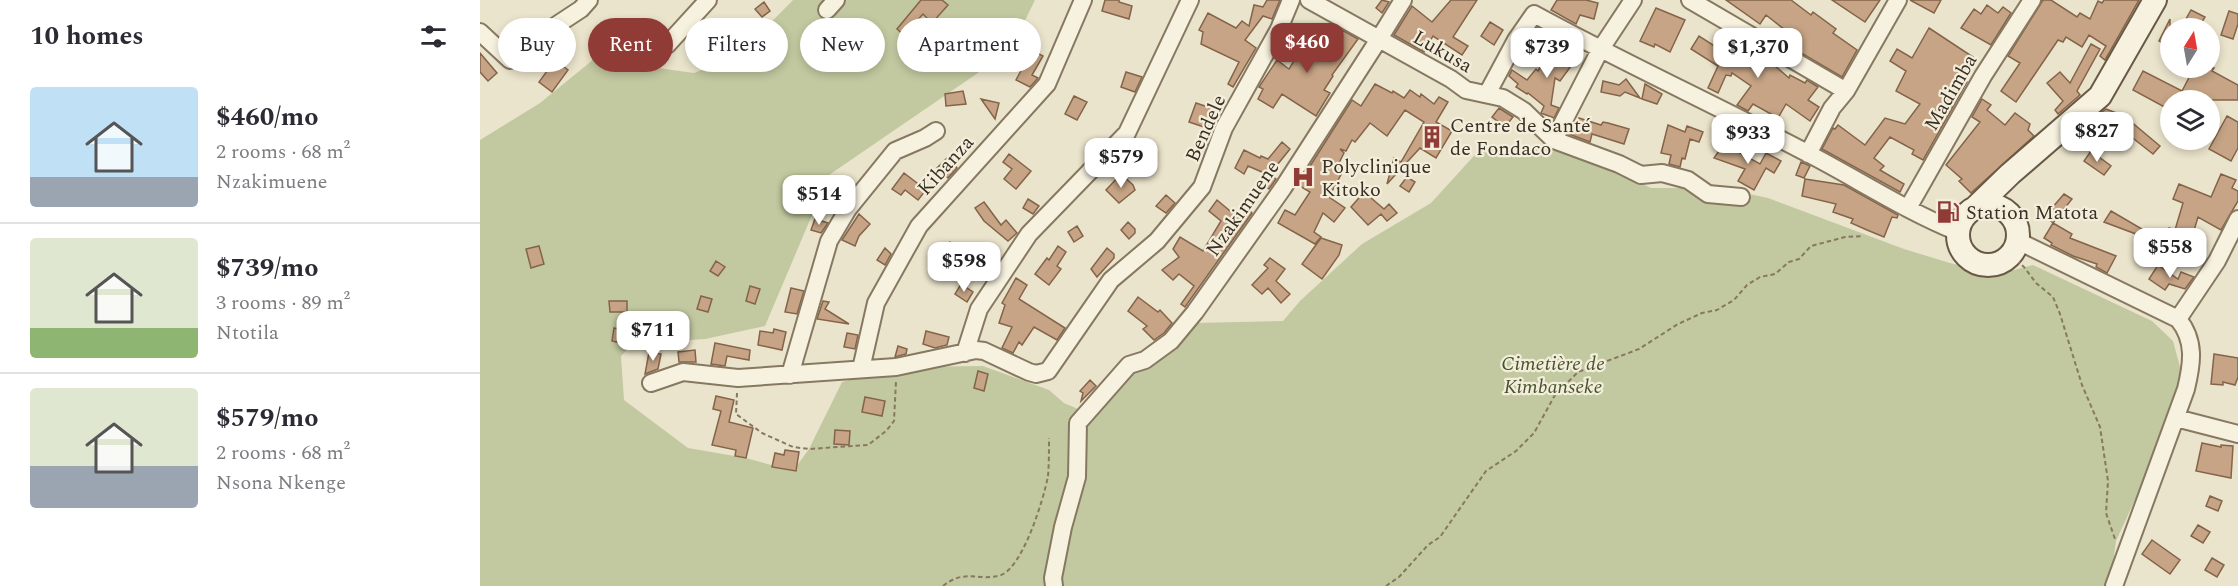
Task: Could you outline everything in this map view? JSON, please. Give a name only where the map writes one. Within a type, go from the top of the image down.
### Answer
[{"type":"street","points":[[480,32],[510,60],[537,38],[581,9],[589,0]]},
{"type":"street","points":[[673,38],[708,0]]},
{"type":"street","name":"Kibanza","points":[[861,369],[876,303],[919,226],[1047,84],[1083,0]]},
{"type":"street","points":[[651,383],[683,372],[738,378],[790,375],[897,367],[965,353],[979,309],[1029,234],[1126,133],[1190,0]]},
{"type":"street","name":"Bendele","points":[[965,353],[976,350],[984,351],[1036,374],[1048,370],[1111,280],[1157,241],[1202,187],[1224,128],[1279,29],[1291,0]]},
{"type":"street","name":"Lukusa","points":[[1309,0],[1451,79],[1466,90],[1503,98],[1524,111],[1554,140]]},
{"type":"street","name":"Nzakimuene","points":[[1054,586],[1053,578],[1063,527],[1077,477],[1078,423],[1085,412],[1129,365],[1145,360],[1171,341],[1195,312],[1283,188],[1403,0]]},
{"type":"street","points":[[1634,0],[1600,50],[1554,140],[1619,164],[1641,175],[1662,173],[1688,180],[1708,194],[1741,197]]},
{"type":"street","points":[[1690,0],[1846,91]]},
{"type":"street","points":[[1808,154],[1832,108],[1846,91],[1898,0]]},
{"type":"street","name":"Madimba","points":[[1908,208],[1983,76],[2032,0]]},
{"type":"street","points":[[2010,174],[2010,213],[2017,226],[2014,248],[1998,263],[1982,264],[1968,258],[1960,245],[1958,232],[1964,216],[1976,207],[2010,174],[2100,96],[2156,0]]},
{"type":"street","points":[[1487,94],[1516,40],[1538,7],[1600,50],[1808,154],[1932,222],[1958,232]]},
{"type":"street","points":[[790,375],[829,242],[848,209],[895,151],[936,131]]},
{"type":"street","points":[[1976,207],[1994,206],[2010,213]]},
{"type":"street","points":[[2178,320],[2217,261],[2238,219]]},
{"type":"street","points":[[2014,248],[2178,320],[2186,329],[2192,348],[2191,370],[2176,418],[2114,586]]},
{"type":"street","points":[[2176,418],[2238,434]]},
{"type":"path","points":[[1386,586],[1398,577],[1428,545],[1440,537],[1486,471],[1516,451],[1534,433],[1555,394],[1578,372],[1639,349],[1678,324],[1702,313],[1717,310],[1734,300],[1747,285],[1760,277],[1775,274],[1789,262],[1799,259],[1810,246],[1845,237],[1863,236]]},
{"type":"path","points":[[2014,248],[2036,283],[2053,297],[2060,314],[2082,385],[2100,427],[2108,481],[2106,513],[2116,541],[2125,554]]},
{"type":"path","points":[[738,378],[736,414],[762,433],[793,447],[809,449],[868,445],[886,431],[894,421],[897,367]]},
{"type":"path","points":[[943,586],[961,575],[1002,574],[1015,563],[1039,509],[1048,476],[1049,438]]},
{"type":"green space","name":"Cimetière de Kimbanseke","points":[[793,0],[1035,0],[1026,18],[897,18],[897,72],[979,72],[829,175],[765,326],[705,339],[633,344],[621,356],[624,400],[688,448],[746,458],[793,471],[809,449],[842,382],[896,367],[983,366],[1049,390],[1064,403],[1085,412],[1110,381],[1195,323],[1283,321],[1300,301],[1362,244],[1431,203],[1482,147],[1548,148],[1599,162],[1651,188],[1721,188],[1768,198],[1904,249],[1993,273],[2033,265],[2152,321],[2173,341],[2186,389],[2116,541],[2110,586],[480,586],[480,140],[540,103],[588,64],[588,72],[673,72],[673,70],[694,73],[788,72],[788,18],[775,18]]},
{"type":"building","points":[[921,0],[942,0],[948,5],[936,18],[927,18],[923,14],[919,18],[906,18]]},
{"type":"building","points":[[1105,0],[1119,0],[1119,2],[1132,6],[1129,19],[1102,11]]},
{"type":"building","points":[[1267,0],[1280,0],[1272,19],[1263,16],[1245,40],[1256,48],[1233,87],[1228,84],[1239,62],[1201,44],[1203,32],[1199,30],[1208,13],[1236,28],[1242,21],[1249,26],[1254,5],[1263,7]]},
{"type":"building","points":[[1382,0],[1389,2],[1382,13],[1376,8]]},
{"type":"building","points":[[1451,0],[1477,0],[1453,37],[1468,46],[1462,55],[1433,36],[1424,52],[1394,35],[1412,6],[1432,22]]},
{"type":"building","points":[[1557,0],[1586,0],[1598,3],[1594,19],[1580,15],[1576,24],[1551,10]]},
{"type":"building","points":[[1726,0],[1791,0],[1811,15],[1813,12],[1836,29],[1833,33],[1857,50],[1842,77],[1779,38],[1785,30],[1766,15],[1760,24]]},
{"type":"building","points":[[1832,0],[1880,0],[1865,22]]},
{"type":"building","points":[[1910,0],[1941,0],[1934,13]]},
{"type":"building","points":[[2043,0],[2051,0],[2077,17],[2080,13],[2090,19],[2098,1],[2102,3],[2104,0],[2139,0],[2105,60],[2100,56],[2106,46],[2089,35],[2082,47],[2066,37],[2063,42],[2058,40],[2016,102],[2001,91],[2020,63],[2008,56]]},
{"type":"building","points":[[764,2],[770,11],[762,17],[755,9]]},
{"type":"building","points":[[1987,5],[1998,13],[2003,7],[2011,13],[1991,45],[1961,28],[1974,9],[1981,14]]},
{"type":"building","points":[[1656,8],[1685,20],[1670,52],[1655,44],[1654,47],[1640,41]]},
{"type":"building","points":[[2191,10],[2205,17],[2204,18],[2187,18]]},
{"type":"building","points":[[2229,11],[2238,14],[2238,24],[2233,39],[2221,35]]},
{"type":"building","points":[[1490,22],[1503,30],[1494,45],[1481,36]]},
{"type":"building","points":[[1929,28],[1973,57],[1960,77],[1967,82],[1923,160],[1912,154],[1914,150],[1890,137],[1874,158],[1884,166],[1880,170],[1904,184],[1900,192],[1822,149],[1833,128],[1835,129],[1838,125],[1865,145],[1885,118],[1905,124],[1920,104],[1896,91],[1906,71],[1890,61],[1897,49],[1912,58]]},
{"type":"building","points":[[1342,30],[1358,39],[1332,75],[1324,90],[1330,93],[1316,116],[1282,94],[1273,108],[1258,99],[1263,89],[1259,87],[1277,60],[1289,69],[1310,35],[1329,46]]},
{"type":"building","points":[[1725,33],[1735,39],[1730,46],[1755,58],[1760,53],[1789,78],[1790,75],[1805,83],[1807,80],[1818,87],[1808,100],[1819,107],[1810,121],[1786,104],[1778,118],[1753,104],[1748,111],[1737,105],[1751,86],[1732,73],[1731,76],[1726,75],[1718,93],[1708,88],[1718,66],[1691,49],[1699,36],[1716,47]]},
{"type":"building","points":[[2091,44],[2100,49],[2077,91],[2080,95],[2058,114],[2055,110],[2063,101],[2047,83],[2060,72],[2070,83]]},
{"type":"building","points":[[1570,45],[1582,51],[1560,81],[1555,78],[1551,105],[1559,108],[1554,118],[1541,113],[1544,106],[1516,87],[1518,84],[1509,76],[1512,70],[1527,80],[1536,69],[1538,71],[1549,52],[1561,58]]},
{"type":"building","points":[[480,53],[497,73],[488,81],[480,72]]},
{"type":"building","points":[[2143,71],[2180,90],[2160,90],[2160,105],[2133,90]]},
{"type":"building","points":[[546,72],[567,72],[552,92],[539,82]]},
{"type":"building","points":[[1020,72],[1034,72],[1032,75],[1038,78],[1030,87],[1016,80]]},
{"type":"building","points":[[1126,72],[1142,77],[1135,92],[1121,87]]},
{"type":"building","points":[[2220,75],[2238,85],[2238,100],[2220,100],[2220,90],[2183,90],[2189,78],[2220,78]]},
{"type":"building","points":[[1626,79],[1640,98],[1625,92],[1620,96],[1601,92],[1603,81],[1619,85]]},
{"type":"building","points":[[1375,84],[1404,98],[1410,90],[1420,97],[1421,94],[1434,104],[1439,97],[1448,102],[1436,122],[1452,131],[1436,158],[1420,148],[1387,184],[1394,158],[1401,162],[1424,122],[1405,110],[1387,136],[1370,123],[1355,142],[1352,140],[1346,151],[1340,149],[1344,153],[1338,165],[1344,169],[1329,197],[1345,208],[1334,222],[1323,213],[1314,232],[1321,237],[1315,244],[1278,223],[1285,210],[1295,215],[1310,192],[1298,185],[1352,100],[1361,106]]},
{"type":"building","points":[[1645,84],[1662,94],[1657,104],[1642,99]]},
{"type":"building","points":[[963,91],[966,104],[946,106],[945,94]]},
{"type":"building","points":[[1074,96],[1087,102],[1077,120],[1065,114]]},
{"type":"building","points":[[981,99],[999,103],[995,119]]},
{"type":"building","points":[[1982,99],[1991,105],[1987,110],[2005,125],[2015,113],[2030,124],[2028,130],[2034,136],[1971,193],[1959,181],[1962,179],[1946,165],[1980,122],[1972,117]]},
{"type":"building","points":[[1196,103],[1214,109],[1207,128],[1189,122]]},
{"type":"building","points":[[1499,108],[1513,117],[1505,127],[1492,117]]},
{"type":"building","points":[[2106,109],[2124,116],[2160,146],[2153,154],[2101,113]]},
{"type":"building","points":[[2227,116],[2238,122],[2238,148],[2231,161],[2211,150],[2220,150],[2220,129]]},
{"type":"building","points":[[1579,118],[1601,125],[1603,122],[1629,129],[1624,144],[1592,134],[1590,142],[1569,134]]},
{"type":"building","points":[[1668,125],[1685,132],[1687,126],[1703,132],[1699,142],[1690,139],[1685,159],[1682,158],[1680,167],[1669,164],[1671,155],[1661,153]]},
{"type":"building","points":[[1282,142],[1290,149],[1269,175],[1248,166],[1244,174],[1235,168],[1244,150],[1260,158],[1261,156],[1268,159]]},
{"type":"building","points":[[1724,144],[1760,164],[1766,153],[1781,161],[1774,173],[1766,168],[1754,190],[1738,181],[1745,169],[1714,158]]},
{"type":"building","points":[[2091,151],[2111,166],[2104,175],[2084,161]]},
{"type":"building","points":[[1009,154],[1031,171],[1016,189],[1004,179],[1012,169],[1003,162]]},
{"type":"building","points":[[948,157],[957,168],[948,178],[937,168]]},
{"type":"building","points":[[1801,162],[1810,166],[1804,178],[1796,175]]},
{"type":"building","points":[[904,173],[926,190],[918,200],[905,190],[901,195],[892,189]]},
{"type":"building","points":[[1121,174],[1135,190],[1119,203],[1106,190]]},
{"type":"building","points":[[2221,174],[2236,180],[2232,188],[2238,191],[2238,201],[2221,230],[2198,217],[2193,234],[2186,232],[2180,251],[2164,245],[2169,228],[2175,230],[2183,203],[2173,199],[2179,184],[2211,197]]},
{"type":"building","points":[[1270,175],[1276,179],[1269,189],[1263,185]]},
{"type":"building","points":[[1407,177],[1415,182],[1409,192],[1400,186]]},
{"type":"building","points":[[1805,179],[1844,185],[1898,215],[1897,218],[1892,217],[1884,237],[1867,230],[1851,223],[1853,219],[1833,212],[1836,204],[1802,196]]},
{"type":"building","points":[[1364,192],[1384,209],[1389,204],[1397,213],[1387,221],[1381,214],[1368,225],[1351,207]]},
{"type":"building","points":[[2064,194],[2072,199],[2053,223],[2045,216]]},
{"type":"building","points":[[1166,195],[1175,203],[1166,213],[1156,206]]},
{"type":"building","points":[[1028,199],[1039,206],[1033,214],[1023,208]]},
{"type":"building","points":[[1217,200],[1236,216],[1238,214],[1242,217],[1248,209],[1252,213],[1185,307],[1181,304],[1194,286],[1179,274],[1173,280],[1162,270],[1179,257],[1173,249],[1180,237],[1203,251],[1221,221],[1209,211]]},
{"type":"building","points":[[984,202],[1001,225],[1006,220],[1017,233],[1008,241],[984,221],[975,208]]},
{"type":"building","points":[[2111,211],[2147,232],[2144,237],[2104,222]]},
{"type":"building","points":[[859,214],[870,224],[859,236],[855,246],[842,240]]},
{"type":"building","points":[[815,219],[828,223],[821,233],[811,230]]},
{"type":"building","points":[[1128,222],[1135,229],[1135,233],[1129,239],[1121,230]]},
{"type":"building","points":[[2053,223],[2072,234],[2070,238],[2116,256],[2107,273],[2096,267],[2097,264],[2051,245],[2052,243],[2044,238]]},
{"type":"building","points":[[1077,226],[1083,236],[1074,242],[1068,232]]},
{"type":"building","points":[[1321,238],[1342,245],[1339,255],[1322,279],[1302,264]]},
{"type":"building","points":[[950,242],[965,253],[948,275],[933,264]]},
{"type":"building","points":[[539,246],[544,264],[531,268],[526,249]]},
{"type":"building","points":[[1058,246],[1066,252],[1057,266],[1061,269],[1049,285],[1035,274],[1047,258],[1049,260]]},
{"type":"building","points":[[885,248],[891,254],[885,265],[877,260]]},
{"type":"building","points":[[1107,248],[1114,254],[1114,258],[1097,277],[1091,269]]},
{"type":"building","points":[[1270,258],[1285,269],[1276,281],[1290,294],[1281,303],[1268,288],[1262,294],[1252,285],[1268,268],[1264,265]]},
{"type":"building","points":[[716,261],[725,267],[718,276],[710,271]]},
{"type":"building","points":[[2158,265],[2178,279],[2181,272],[2194,277],[2185,289],[2169,284],[2165,290],[2149,279]]},
{"type":"building","points":[[1016,278],[1027,285],[1019,299],[1065,328],[1057,340],[1034,327],[1022,345],[1019,342],[1013,353],[1002,348],[1012,327],[999,323],[1005,305],[1002,303]]},
{"type":"building","points":[[961,284],[973,292],[967,302],[955,294]]},
{"type":"building","points":[[750,286],[760,289],[755,304],[746,301]]},
{"type":"building","points":[[791,288],[804,291],[797,314],[785,312]]},
{"type":"building","points":[[701,296],[712,299],[708,312],[697,309]]},
{"type":"building","points":[[1138,297],[1158,312],[1160,310],[1172,323],[1154,340],[1143,329],[1147,326],[1128,311]]},
{"type":"building","points":[[609,301],[627,301],[627,312],[610,312]]},
{"type":"building","points":[[823,301],[829,302],[825,309],[849,324],[817,319]]},
{"type":"building","points":[[614,328],[627,331],[625,344],[612,341]]},
{"type":"building","points":[[774,329],[786,332],[782,350],[758,345],[760,331],[773,333]]},
{"type":"building","points":[[926,331],[949,337],[947,345],[935,348],[923,344]]},
{"type":"building","points":[[847,333],[858,335],[855,349],[844,347]]},
{"type":"building","points":[[715,343],[750,350],[749,360],[727,356],[725,366],[711,364]]},
{"type":"building","points":[[898,346],[907,349],[906,354],[895,357]]},
{"type":"building","points":[[695,350],[696,362],[679,362],[678,352]]},
{"type":"building","points":[[649,352],[661,354],[658,369],[645,374]]},
{"type":"building","points":[[2214,354],[2238,358],[2238,377],[2235,385],[2223,382],[2223,385],[2211,384]]},
{"type":"building","points":[[978,371],[988,374],[984,391],[974,388]]},
{"type":"building","points":[[1090,380],[1096,386],[1081,401],[1083,393],[1080,391]]},
{"type":"building","points":[[716,396],[734,400],[729,422],[753,428],[746,458],[735,456],[736,450],[712,445],[721,411],[713,409]]},
{"type":"building","points":[[865,397],[885,401],[882,416],[862,412]]},
{"type":"building","points":[[835,430],[850,431],[849,445],[834,444]]},
{"type":"building","points":[[2202,443],[2221,447],[2221,445],[2233,446],[2231,478],[2196,471]]},
{"type":"building","points":[[785,450],[799,452],[796,471],[772,467],[775,453],[784,455]]},
{"type":"building","points":[[2210,496],[2222,501],[2218,511],[2206,506]]},
{"type":"building","points":[[2198,525],[2210,532],[2203,543],[2191,536]]},
{"type":"building","points":[[2152,540],[2180,560],[2170,574],[2142,554]]},
{"type":"building","points":[[2212,558],[2224,565],[2217,577],[2205,570]]},
{"type":"place","name":"Centre de Santé de Fondaco","points":[[1432,137]]},
{"type":"place","name":"Polyclinique Kitoko","points":[[1303,177]]},
{"type":"place","name":"Station Matota","points":[[1948,212]]}]
